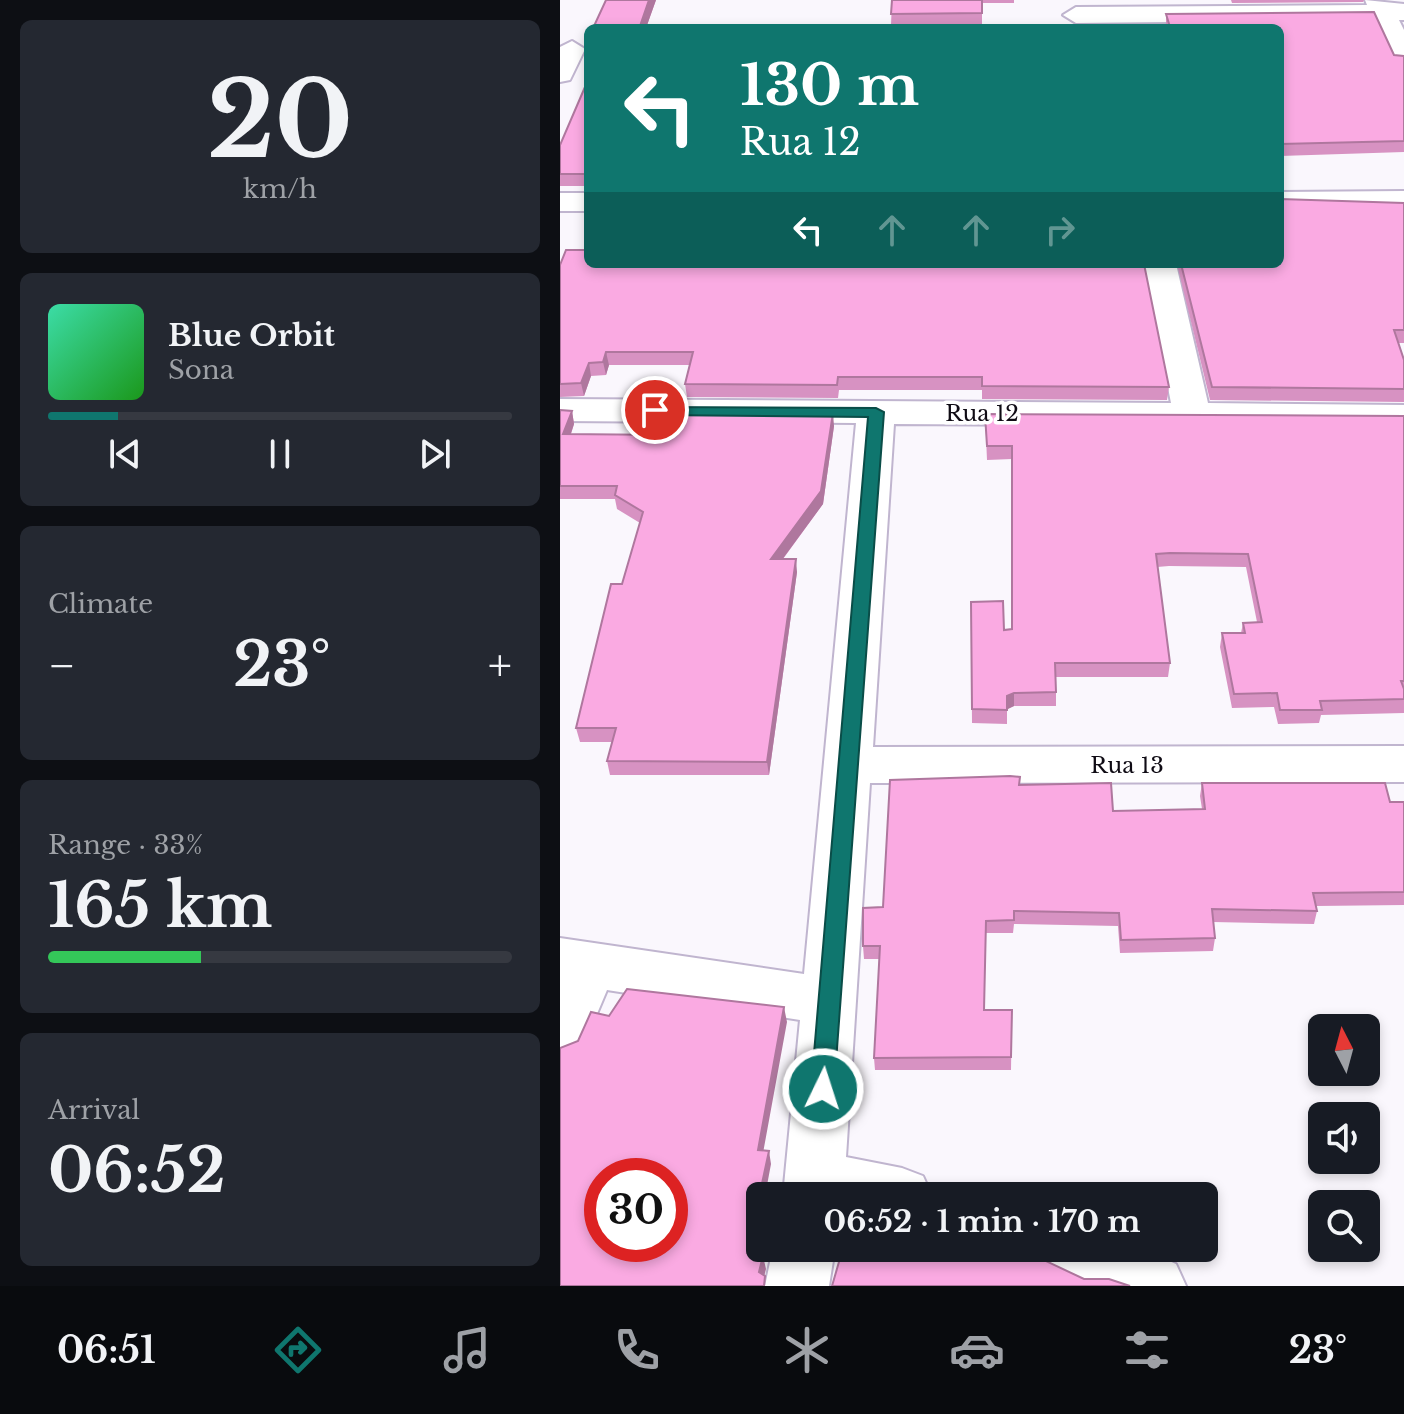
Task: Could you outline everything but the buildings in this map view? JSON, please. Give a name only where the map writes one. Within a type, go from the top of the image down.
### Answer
[{"type":"street","points":[[1075,14],[1388,8],[1404,58]]},
{"type":"street","points":[[560,74],[572,49]]},
{"type":"street","points":[[1284,201],[1404,200]]},
{"type":"street","points":[[560,202],[584,202]]},
{"type":"street","points":[[1161,268],[1192,414]]},
{"type":"street","name":"Rua 12","points":[[560,410],[1404,416]]},
{"type":"street","points":[[815,1182],[876,412]]},
{"type":"street","name":"Rua 13","points":[[850,765],[1404,764]]},
{"type":"street","points":[[560,1037],[575,963],[790,996],[829,999]]},
{"type":"street","points":[[797,1286],[801,1262]]},
{"type":"street","points":[[1101,1262],[1154,1286]]},
{"type":"route","points":[[655,410],[876,412],[823,1089]]}]
